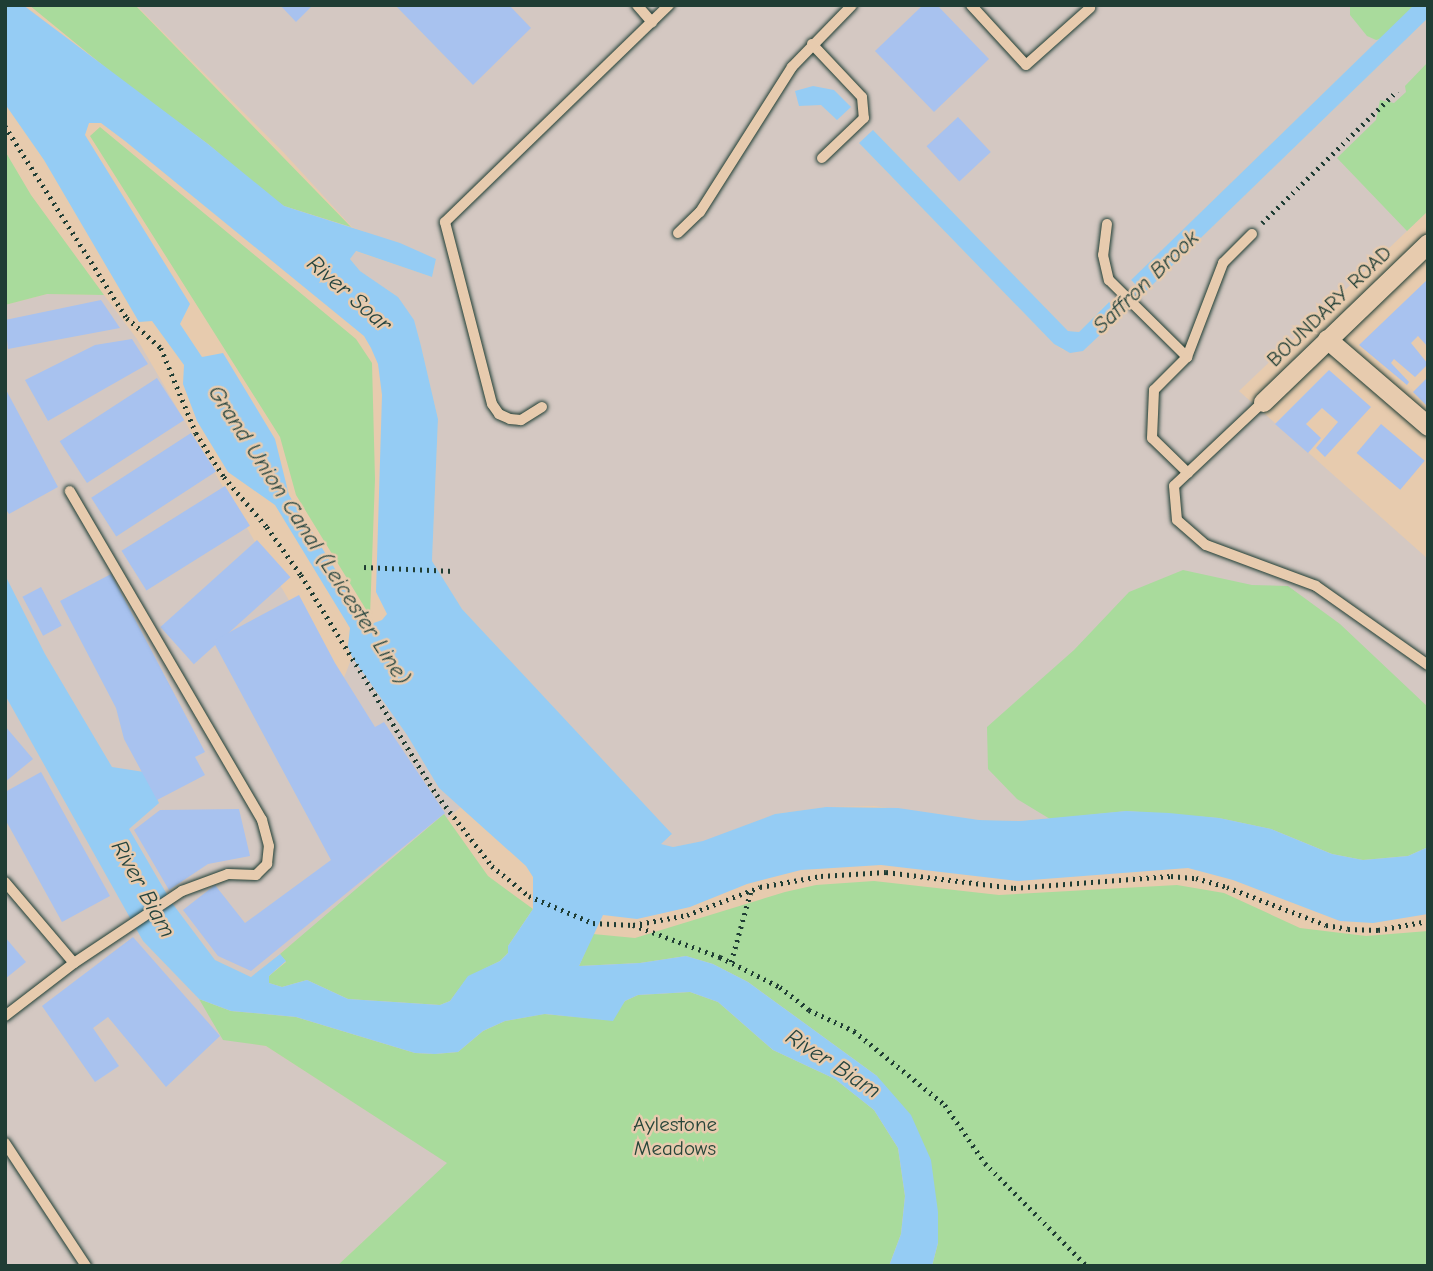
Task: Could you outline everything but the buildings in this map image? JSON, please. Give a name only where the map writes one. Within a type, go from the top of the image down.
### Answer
[{"type":"street","name":"BOUNDARY ROAD","points":[[1263,402],[1428,243]]},
{"type":"street","points":[[1327,339],[1428,426]]},
{"type":"lane","points":[[636,5],[652,22]]},
{"type":"lane","points":[[542,407],[521,420],[499,414],[492,404],[445,222],[669,5]]},
{"type":"lane","points":[[678,233],[699,212],[774,92],[812,44],[852,5]]},
{"type":"lane","points":[[977,8],[1026,65],[1090,8]]},
{"type":"lane","points":[[812,44],[862,97],[864,118],[822,158]]},
{"type":"lane","points":[[1107,224],[1104,255],[1109,280],[1187,357]]},
{"type":"lane","points":[[1188,473],[1152,438],[1154,390],[1187,357],[1223,263],[1252,234]]},
{"type":"lane","points":[[1263,402],[1174,486],[1177,520],[1206,545],[1316,586],[1428,665]]},
{"type":"lane","points":[[5,1016],[74,963],[182,891],[228,874],[256,875],[267,864],[269,846],[262,820],[70,491]]},
{"type":"lane","points":[[5,882],[74,963]]},
{"type":"lane","points":[[5,1143],[86,1266]]},
{"type":"path","points":[[1252,234],[1398,91]]},
{"type":"path","points":[[5,126],[127,318],[161,348],[196,433],[224,477],[267,527],[301,575],[437,795],[492,866],[529,896],[576,918],[608,926],[632,925],[688,915],[751,890],[821,876],[886,872],[1014,888],[1171,876],[1196,878],[1227,887],[1326,925],[1348,929],[1378,930],[1428,921]]},
{"type":"path","points":[[364,568],[454,571]]},
{"type":"path","points":[[731,962],[751,890]]},
{"type":"path","points":[[632,925],[731,962],[780,986],[810,1010],[854,1031],[945,1105],[985,1163],[1087,1266]]},
{"type":"shaded area","points":[[136,5],[1414,5],[1131,280],[1144,293],[1428,18],[1428,211],[1239,391],[1428,559],[1428,847],[1089,814],[1020,821],[979,820],[874,806],[826,807],[775,814],[705,841],[673,847],[660,844],[672,835],[462,609],[432,561],[438,419],[421,346],[398,297],[360,271],[350,259],[355,251],[432,277],[436,259],[352,227],[284,153]],"holes":[[[834,90],[826,107],[818,104],[799,106]],[[874,131],[1068,331],[1079,332],[1108,302],[1120,315],[1083,351],[1063,350],[1054,344],[860,144]]]},
{"type":"shaded area","points":[[47,294],[104,295],[137,339],[340,688],[352,657],[407,735],[439,788],[461,807],[251,977],[215,960],[172,904],[137,930],[143,941],[199,999],[223,1039],[266,1046],[448,1163],[337,1266],[5,1266],[5,305]]},
{"type":"green space","points":[[29,5],[135,5],[351,227],[284,206],[266,194],[208,144],[122,81]]},
{"type":"green space","points":[[1350,5],[1428,5],[1384,38],[1376,40],[1367,36],[1350,15]]},
{"type":"green space","points":[[1428,62],[1428,211],[1407,231],[1337,158],[1376,120],[1380,100],[1394,103],[1406,92],[1405,86]]},
{"type":"green space","points":[[100,127],[356,339],[372,363],[375,479],[370,616],[296,495],[280,437],[90,136]]},
{"type":"green space","points":[[5,151],[31,195],[104,295],[47,294],[5,305]]},
{"type":"green space","points":[[1183,570],[1252,585],[1288,586],[1340,624],[1428,707],[1428,847],[1408,856],[1363,860],[1332,854],[1271,829],[1219,818],[1127,811],[1050,819],[1017,799],[988,769],[987,727],[1074,650],[1129,592]]},
{"type":"green space","points":[[444,814],[488,876],[533,909],[508,946],[508,953],[500,961],[468,977],[450,1001],[440,1005],[348,999],[307,980],[282,987],[269,983],[269,976],[286,962],[280,954]]},
{"type":"green space","points":[[874,881],[999,895],[1177,885],[1224,893],[1300,928],[1366,936],[1428,931],[1428,1266],[932,1266],[938,1243],[877,1076],[748,982],[713,964],[686,956],[640,963],[579,966],[593,934],[635,938],[785,892],[816,885]]},
{"type":"green space","name":"Aylestone Meadows","points":[[690,992],[718,1002],[773,1050],[835,1079],[874,1110],[898,1148],[905,1196],[901,1234],[889,1266],[337,1266],[447,1163],[266,1046],[223,1040],[199,999],[231,1011],[296,1017],[415,1053],[435,1054],[458,1052],[483,1031],[505,1021],[544,1014],[610,1020],[625,1001],[638,995]]},
{"type":"water","points":[[5,5],[23,5],[208,144],[284,206],[400,243],[436,259],[432,277],[356,251],[350,259],[360,271],[398,297],[414,320],[438,419],[432,561],[462,609],[672,834],[661,844],[673,847],[703,841],[775,814],[826,807],[898,808],[979,820],[1020,821],[1126,811],[1169,813],[1219,818],[1271,829],[1332,854],[1363,860],[1408,856],[1428,847],[1428,914],[1373,923],[1340,921],[1233,880],[1188,868],[1018,881],[881,865],[801,870],[747,884],[690,907],[637,919],[603,915],[579,966],[640,963],[686,956],[713,964],[748,982],[877,1076],[911,1115],[931,1160],[938,1212],[938,1243],[932,1266],[889,1266],[901,1234],[905,1196],[898,1148],[874,1110],[835,1079],[773,1050],[718,1002],[690,992],[638,995],[625,1001],[613,1021],[545,1014],[505,1021],[483,1031],[458,1052],[435,1054],[415,1053],[296,1017],[231,1011],[199,999],[143,941],[5,695],[5,575],[45,654],[112,767],[144,772],[159,803],[129,829],[172,903],[215,960],[251,977],[280,954],[286,961],[269,976],[269,983],[282,987],[307,980],[348,999],[440,1005],[450,1001],[468,976],[500,961],[508,953],[508,946],[533,909],[533,877],[526,866],[439,788],[407,735],[352,657],[348,646],[350,628],[275,505],[228,472],[197,421],[183,384],[184,365],[152,321],[139,322],[44,160],[5,104]],"holes":[[[89,123],[101,123],[364,336],[371,348],[378,364],[382,395],[376,592],[387,614],[382,620],[371,624],[365,617],[289,495],[275,439],[223,353],[202,357],[180,324],[190,304],[85,135]]]},
{"type":"water","points":[[1414,5],[1428,5],[1428,18],[1144,293],[1131,280]]},
{"type":"water","points":[[813,86],[834,90],[851,107],[837,120],[821,105],[799,106],[795,91]]},
{"type":"water","points":[[873,130],[1068,331],[1079,332],[1109,302],[1121,315],[1083,351],[1070,353],[1054,344],[859,143]]},
{"type":"waterway","name":"Saffron Brook","points":[[1111,316],[1147,281]]},
{"type":"water label","name":"River Soar","points":[[349,294]]},
{"type":"water label","name":"Grand Union Canal (Leicester Line)","points":[[309,535]]},
{"type":"water label","name":"River Biam","points":[[143,889]]},
{"type":"water label","name":"River Biam","points":[[833,1064]]}]
